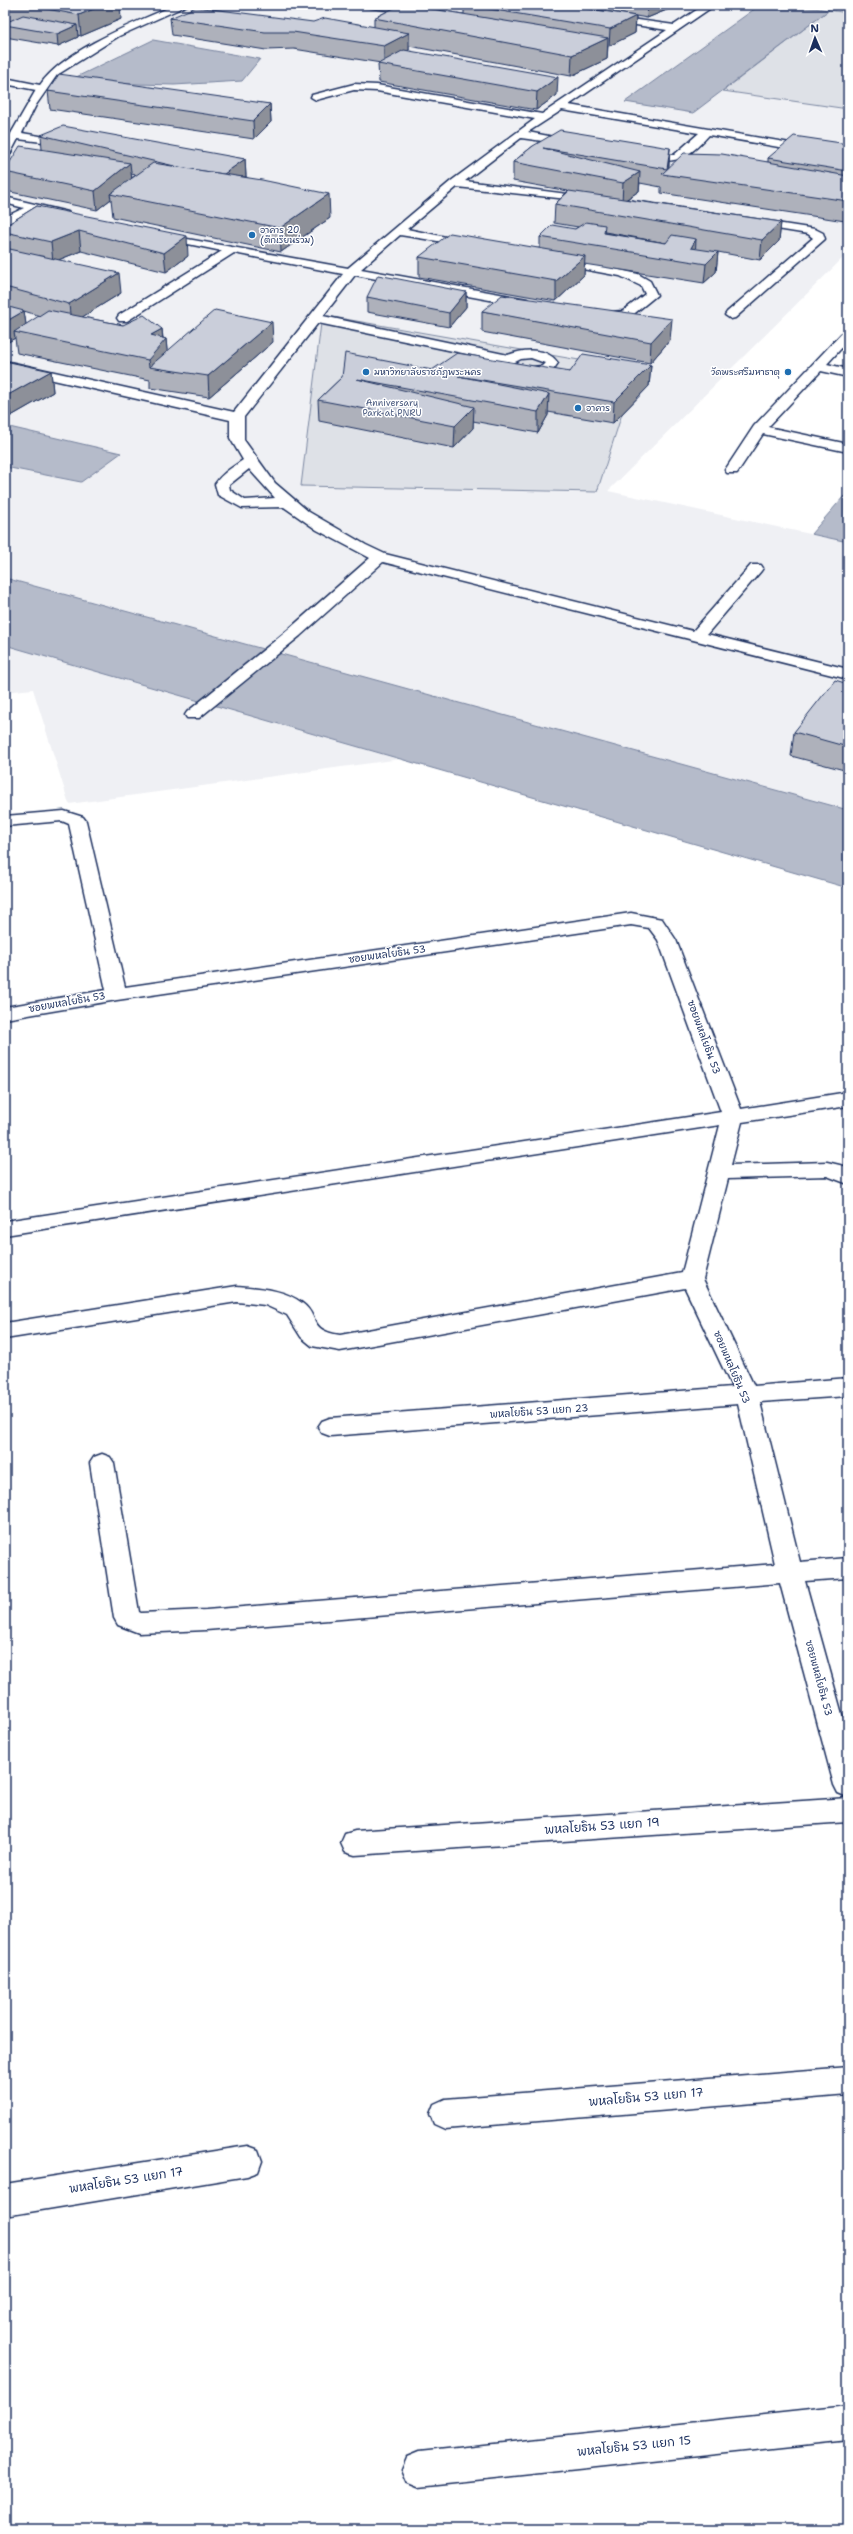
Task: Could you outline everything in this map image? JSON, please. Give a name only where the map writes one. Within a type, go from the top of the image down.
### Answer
[{"type":"street","points":[[5,154],[42,88],[53,73],[116,34],[183,5]]},
{"type":"street","points":[[710,5],[558,106],[519,134],[455,183],[351,272],[313,318],[237,417],[236,435],[250,462],[273,489],[319,525],[348,543],[380,557],[848,674]]},
{"type":"street","points":[[838,5],[848,7]]},
{"type":"street","points":[[156,7],[171,10]]},
{"type":"street","points":[[597,16],[676,28]]},
{"type":"street","points":[[5,81],[42,88]]},
{"type":"street","points":[[316,97],[354,87],[376,88],[544,116]]},
{"type":"street","points":[[558,106],[848,156]]},
{"type":"street","points":[[632,154],[667,160],[682,158],[706,132]]},
{"type":"street","points":[[519,134],[586,146]]},
{"type":"street","points":[[15,135],[85,146]]},
{"type":"street","points":[[455,183],[602,202]]},
{"type":"street","points":[[5,200],[78,217]]},
{"type":"street","points":[[5,222],[34,207]]},
{"type":"street","points":[[731,315],[819,239],[819,235],[811,231],[736,220]]},
{"type":"street","points":[[398,231],[482,247]]},
{"type":"street","points":[[146,232],[231,250],[540,306]]},
{"type":"street","points":[[123,318],[231,250]]},
{"type":"street","points":[[544,258],[621,273],[642,280],[648,286],[651,296],[626,314],[602,316],[585,314]]},
{"type":"street","points":[[313,318],[509,359]]},
{"type":"street","points":[[732,470],[760,429],[848,334]]},
{"type":"street","points":[[5,365],[237,417]]},
{"type":"street","points":[[817,366],[848,373]]},
{"type":"street","points":[[760,429],[848,448]]},
{"type":"street","points":[[250,462],[229,476],[222,484],[223,492],[242,504],[290,502]]},
{"type":"street","points":[[198,710],[294,633],[380,557]]},
{"type":"street","points":[[696,637],[756,568]]},
{"type":"street","points":[[5,822],[64,816],[77,821],[117,994]]},
{"type":"street","name":"ซอยพหลโยธิน 53","points":[[5,1013],[117,994],[632,919],[655,923],[667,940],[733,1116]]},
{"type":"street","points":[[5,1228],[848,1099]]},
{"type":"street","points":[[5,1332],[237,1294],[269,1297],[295,1309],[308,1330],[320,1340],[340,1343],[692,1279],[733,1116]]},
{"type":"street","points":[[720,1172],[827,1169],[841,1172],[848,1177]]},
{"type":"street","name":"ซอยพหลโยธิน 53","points":[[692,1279],[747,1395],[790,1573],[848,1785]]},
{"type":"street","name":"พหลโยธิน 53 แยก 23","points":[[330,1427],[848,1387]]},
{"type":"street","points":[[102,1463],[127,1618],[139,1623],[206,1620],[848,1568]]},
{"type":"street","name":"พหลโยธิน 53 แยก 19","points":[[355,1843],[848,1810]]},
{"type":"street","name":"พหลโยธิน 53 แยก 17","points":[[445,2114],[848,2081]]},
{"type":"street","name":"พหลโยธิน 53 แยก 17","points":[[5,2200],[247,2161]]},
{"type":"street","name":"พหลโยธิน 53 แยก 15","points":[[419,2469],[848,2423]]},
{"type":"shaded area","name":"มหาวิทยาลัยราชภัฏพระนคร","points":[[5,5],[798,5],[848,12],[848,253],[608,491],[848,542],[848,888],[401,759],[69,804],[33,689],[5,692]]},
{"type":"green space","points":[[829,10],[848,13],[848,109],[723,91]]},
{"type":"green space","name":"Anniversary Park at PNRU","points":[[322,315],[636,370],[597,492],[301,486]]},
{"type":"water","points":[[760,5],[790,5],[829,10],[693,113],[625,102]]},
{"type":"water","points":[[153,40],[260,59],[242,81],[174,85],[66,82]]},
{"type":"water","points":[[5,426],[121,453],[81,482],[5,467]]},
{"type":"water","points":[[844,496],[848,497],[848,542],[811,534]]},
{"type":"water","points":[[5,578],[848,810],[848,888],[5,645]]},
{"type":"building","points":[[25,5],[103,5],[79,15]]},
{"type":"building","points":[[400,5],[408,5],[608,38],[572,55],[374,18]]},
{"type":"building","points":[[465,5],[563,5],[636,16],[610,29]]},
{"type":"building","points":[[196,7],[313,22],[325,18],[409,33],[384,46],[293,32],[265,32],[170,18]]},
{"type":"building","points":[[23,15],[77,25],[57,34],[5,25],[5,23]]},
{"type":"building","points":[[404,50],[558,77],[537,92],[378,64]]},
{"type":"building","points":[[59,74],[270,104],[253,121],[48,91]]},
{"type":"building","points":[[63,126],[245,159],[224,174],[183,168],[41,135]]},
{"type":"building","points":[[560,130],[670,148],[667,169],[543,148],[640,172],[623,183],[513,162],[533,146]]},
{"type":"building","points":[[794,136],[848,144],[848,171],[768,158]]},
{"type":"building","points":[[20,146],[130,163],[95,191],[5,172]]},
{"type":"building","points":[[684,153],[722,154],[848,176],[848,201],[662,174]]},
{"type":"building","points":[[153,163],[262,180],[329,194],[280,228],[110,194]]},
{"type":"building","points":[[569,191],[781,222],[762,240],[555,204]]},
{"type":"building","points":[[37,206],[187,236],[164,253],[79,231],[51,242],[5,232],[5,226]]},
{"type":"building","points":[[586,222],[605,225],[604,233],[666,243],[672,235],[696,239],[691,248],[718,252],[706,264],[540,237],[552,225],[575,229]]},
{"type":"building","points":[[450,233],[585,256],[556,281],[419,257]]},
{"type":"building","points":[[5,248],[119,273],[69,304],[5,287]]},
{"type":"building","points":[[378,275],[466,292],[449,313],[367,297]]},
{"type":"building","points":[[502,295],[672,319],[651,342],[482,311]]},
{"type":"building","points":[[5,306],[24,311],[5,322]]},
{"type":"building","points":[[48,310],[123,325],[144,315],[162,329],[151,335],[166,339],[148,360],[14,332]]},
{"type":"building","points":[[215,310],[272,322],[208,376],[149,367]]},
{"type":"building","points":[[345,353],[432,370],[457,353],[570,372],[583,354],[651,365],[614,402],[458,376],[549,394],[538,412],[357,379],[474,407],[455,426],[318,400],[342,377]]},
{"type":"building","points":[[5,361],[51,371],[8,395],[5,394]]},
{"type":"building","points":[[835,680],[848,684],[848,747],[794,732]]},
{"type":"place","name":"อาคาร 20 (ตึกเรียนร่วม)","points":[[252,235]]},
{"type":"place","name":"มหาวิทยาลัยราชภัฏพระนคร","points":[[366,372]]},
{"type":"place","name":"วัดพระศรีมหาธาตุ","points":[[788,372]]},
{"type":"place","name":"อาคาร","points":[[578,408]]}]
